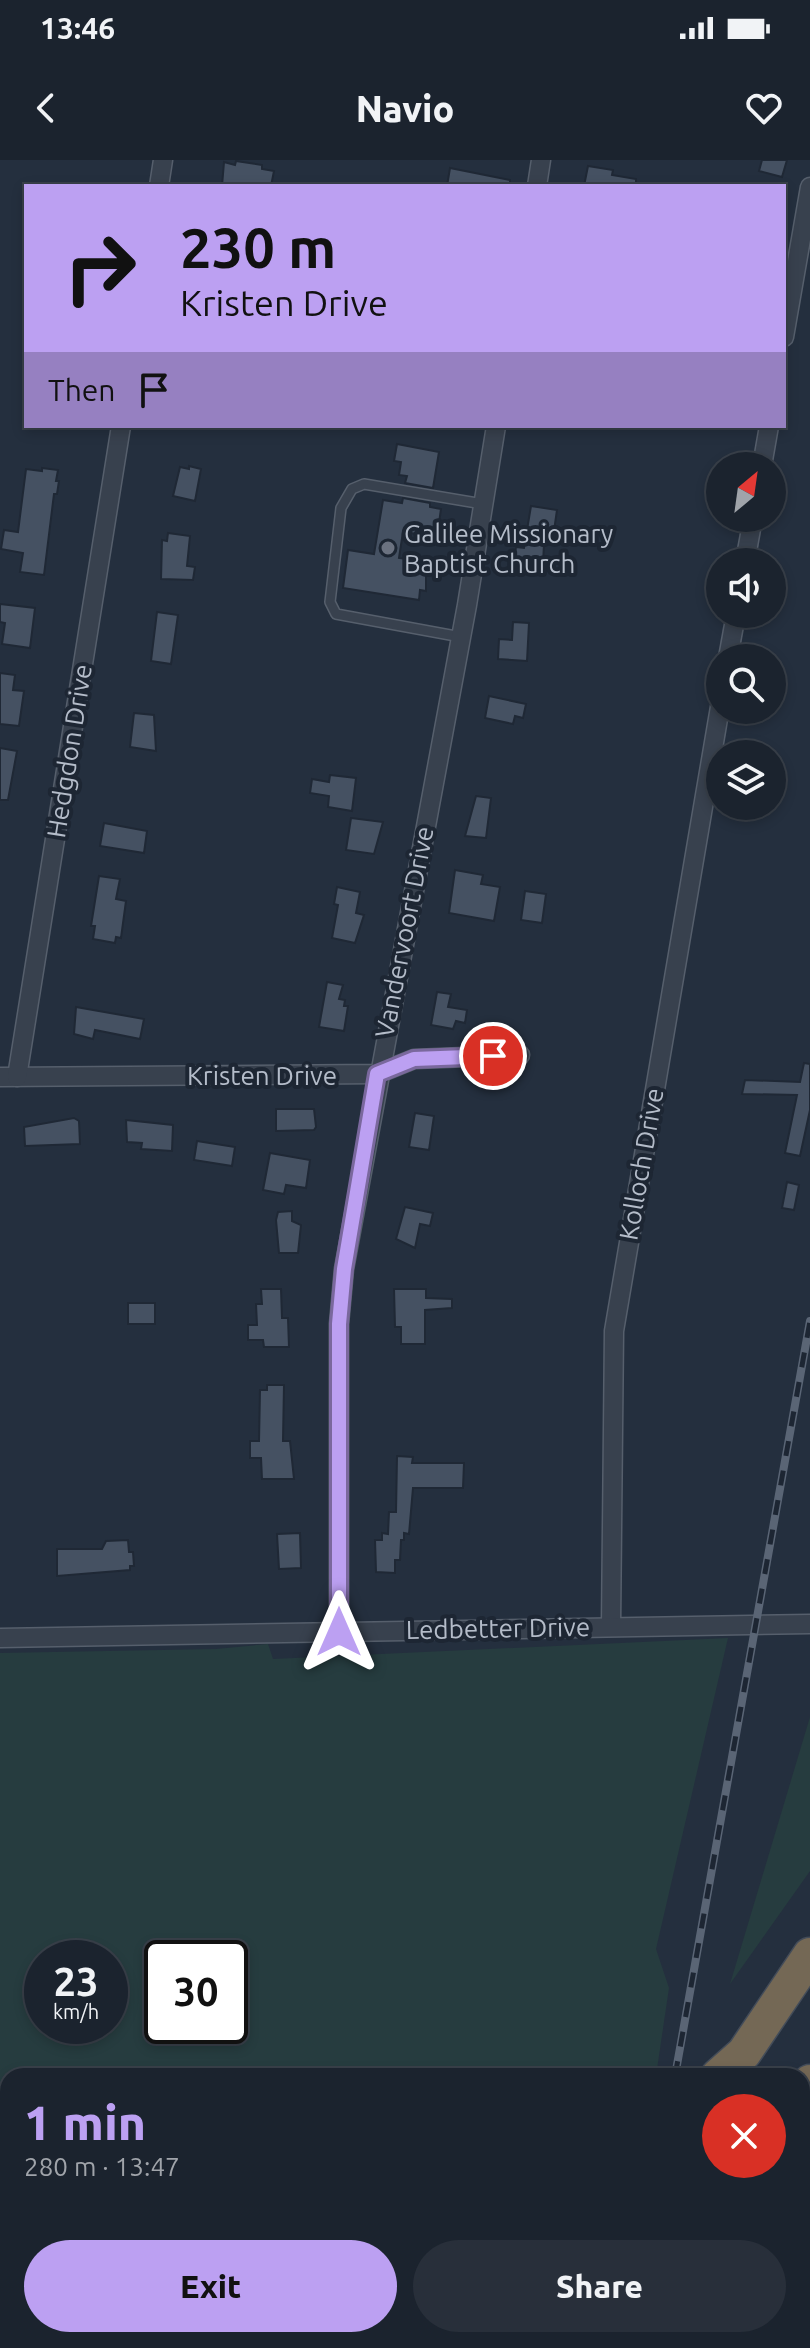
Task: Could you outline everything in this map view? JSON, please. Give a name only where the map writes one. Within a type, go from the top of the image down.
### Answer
[{"type":"highway","points":[[727,2068],[744,2053],[810,1955]]},
{"type":"highway","points":[[810,2082],[810,2100]]},
{"type":"street","points":[[159,184],[163,160]]},
{"type":"street","points":[[537,184],[541,160]]},
{"type":"street","points":[[786,325],[810,187]]},
{"type":"street","name":"Hedgdon Drive","points":[[8,1077],[121,428]]},
{"type":"street","name":"Vandervoort Drive","points":[[339,1632],[339,1324],[344,1269],[377,1074],[461,637],[496,428]]},
{"type":"street","points":[[764,452],[769,428]]},
{"type":"street","name":"Kolloch Drive","points":[[611,1626],[614,1331],[717,724]]},
{"type":"street","name":"Kristen Drive","points":[[8,1077],[377,1074],[414,1059],[520,1055]]},
{"type":"street","name":"Ledbetter Drive","points":[[0,1638],[810,1624]]},
{"type":"lane","points":[[461,637],[336,614],[330,602],[341,508],[352,489],[364,484],[483,504]]},
{"type":"green space","points":[[728,1638],[656,1949],[669,1988],[657,2068],[0,2068],[0,1653],[216,1649],[268,1644],[273,1659]]},
{"type":"green space","points":[[810,1717],[810,1871],[730,1984]]},
{"type":"building","points":[[762,160],[787,160],[782,177],[759,171]]},
{"type":"building","points":[[236,161],[262,165],[262,169],[274,171],[271,184],[222,184],[224,162],[235,165]]},
{"type":"building","points":[[588,166],[613,170],[612,175],[636,179],[636,184],[584,184]]},
{"type":"building","points":[[450,168],[510,180],[510,184],[447,184]]},
{"type":"building","points":[[397,444],[439,452],[433,488],[405,483],[407,476],[399,475],[401,462],[394,461]]},
{"type":"building","points":[[189,466],[201,469],[195,501],[173,496],[180,467],[189,469]]},
{"type":"building","points":[[42,468],[58,470],[56,481],[59,481],[57,494],[54,494],[44,575],[20,572],[23,553],[1,549],[4,530],[18,532],[26,469],[42,471]]},
{"type":"building","name":"Galilee Missionary Baptist Church","points":[[403,498],[430,503],[430,507],[441,509],[437,537],[403,532],[399,558],[426,562],[426,591],[420,590],[419,600],[343,588],[348,550],[374,554],[383,500],[402,503]]},
{"type":"building","points":[[531,506],[557,510],[552,545],[544,544],[543,564],[514,559],[516,547],[524,548]]},
{"type":"building","points":[[168,533],[190,536],[187,566],[195,567],[193,580],[161,579],[162,540],[167,541]]},
{"type":"building","points":[[0,604],[35,608],[30,648],[2,644],[5,623],[0,622]]},
{"type":"building","points":[[157,612],[178,615],[171,664],[151,661]]},
{"type":"building","points":[[513,622],[529,623],[527,661],[498,659],[499,639],[512,640]]},
{"type":"building","points":[[0,673],[15,675],[13,690],[24,691],[19,726],[0,724]]},
{"type":"building","points":[[489,696],[526,704],[523,718],[515,716],[513,724],[485,718]]},
{"type":"building","points":[[134,713],[154,715],[156,751],[130,747]]},
{"type":"building","points":[[0,748],[17,751],[8,800],[0,800]]},
{"type":"building","points":[[330,775],[356,778],[352,811],[328,807],[329,796],[310,793],[312,779],[329,782]]},
{"type":"building","points":[[476,796],[491,798],[486,838],[465,836]]},
{"type":"building","points":[[351,818],[383,822],[374,854],[346,850]]},
{"type":"building","points":[[104,823],[147,831],[144,853],[100,846]]},
{"type":"building","points":[[455,870],[483,875],[481,884],[500,887],[494,921],[449,913]]},
{"type":"building","points":[[99,876],[120,879],[116,899],[126,901],[121,938],[116,937],[115,943],[93,939],[95,926],[91,926]]},
{"type":"building","points":[[337,887],[360,892],[356,913],[364,915],[355,943],[332,938],[338,905],[334,904]]},
{"type":"building","points":[[525,891],[546,894],[542,923],[521,920]]},
{"type":"building","points":[[327,982],[343,985],[339,999],[345,1000],[344,1006],[348,1006],[344,1031],[319,1027]]},
{"type":"building","points":[[437,992],[451,994],[448,1007],[467,1010],[465,1023],[456,1021],[453,1029],[431,1025]]},
{"type":"building","points":[[76,1007],[144,1019],[140,1039],[95,1030],[93,1039],[74,1034]]},
{"type":"building","points":[[804,1063],[810,1064],[810,1110],[800,1156],[785,1153],[797,1095],[742,1094],[745,1080],[800,1082]]},
{"type":"building","points":[[276,1109],[314,1109],[316,1127],[314,1130],[276,1131]]},
{"type":"building","points":[[415,1113],[434,1116],[429,1150],[409,1147]]},
{"type":"building","points":[[74,1118],[79,1121],[80,1144],[25,1146],[24,1127]]},
{"type":"building","points":[[126,1120],[173,1125],[172,1151],[141,1149],[142,1143],[127,1142]]},
{"type":"building","points":[[197,1141],[235,1147],[232,1166],[194,1160]]},
{"type":"building","points":[[270,1153],[310,1160],[306,1188],[286,1185],[284,1194],[263,1190]]},
{"type":"building","points":[[787,1182],[799,1185],[794,1210],[782,1208]]},
{"type":"building","points":[[405,1207],[433,1213],[430,1226],[420,1224],[415,1248],[396,1239]]},
{"type":"building","points":[[292,1211],[292,1221],[301,1225],[298,1253],[279,1253],[278,1212]]},
{"type":"building","points":[[261,1289],[281,1289],[282,1318],[288,1318],[289,1347],[264,1347],[263,1340],[248,1340],[248,1325],[257,1325],[256,1304],[262,1304]]},
{"type":"building","points":[[394,1289],[426,1289],[426,1298],[452,1299],[452,1308],[425,1310],[425,1344],[401,1344],[401,1327],[395,1327]]},
{"type":"building","points":[[128,1303],[155,1303],[155,1324],[128,1324]]},
{"type":"building","points":[[267,1385],[284,1385],[283,1441],[290,1441],[294,1479],[262,1479],[261,1458],[250,1458],[250,1441],[259,1441],[260,1390],[267,1390]]},
{"type":"building","points":[[397,1456],[413,1457],[412,1463],[464,1463],[463,1488],[413,1488],[409,1534],[404,1533],[404,1540],[401,1540],[400,1560],[395,1560],[395,1573],[376,1572],[375,1540],[382,1540],[382,1533],[388,1534],[389,1512],[396,1512]]},
{"type":"building","points":[[300,1533],[301,1568],[279,1569],[277,1534]]},
{"type":"building","points":[[128,1540],[134,1566],[130,1566],[130,1570],[57,1576],[57,1549],[102,1549],[106,1541]]},
{"type":"railway","points":[[676,2068],[810,1321]]},
{"type":"place","name":"Galilee Missionary Baptist Church","points":[[388,548]]},
{"type":"route","points":[[339,1632],[339,1324],[344,1269],[377,1074],[414,1059],[493,1056]]}]
